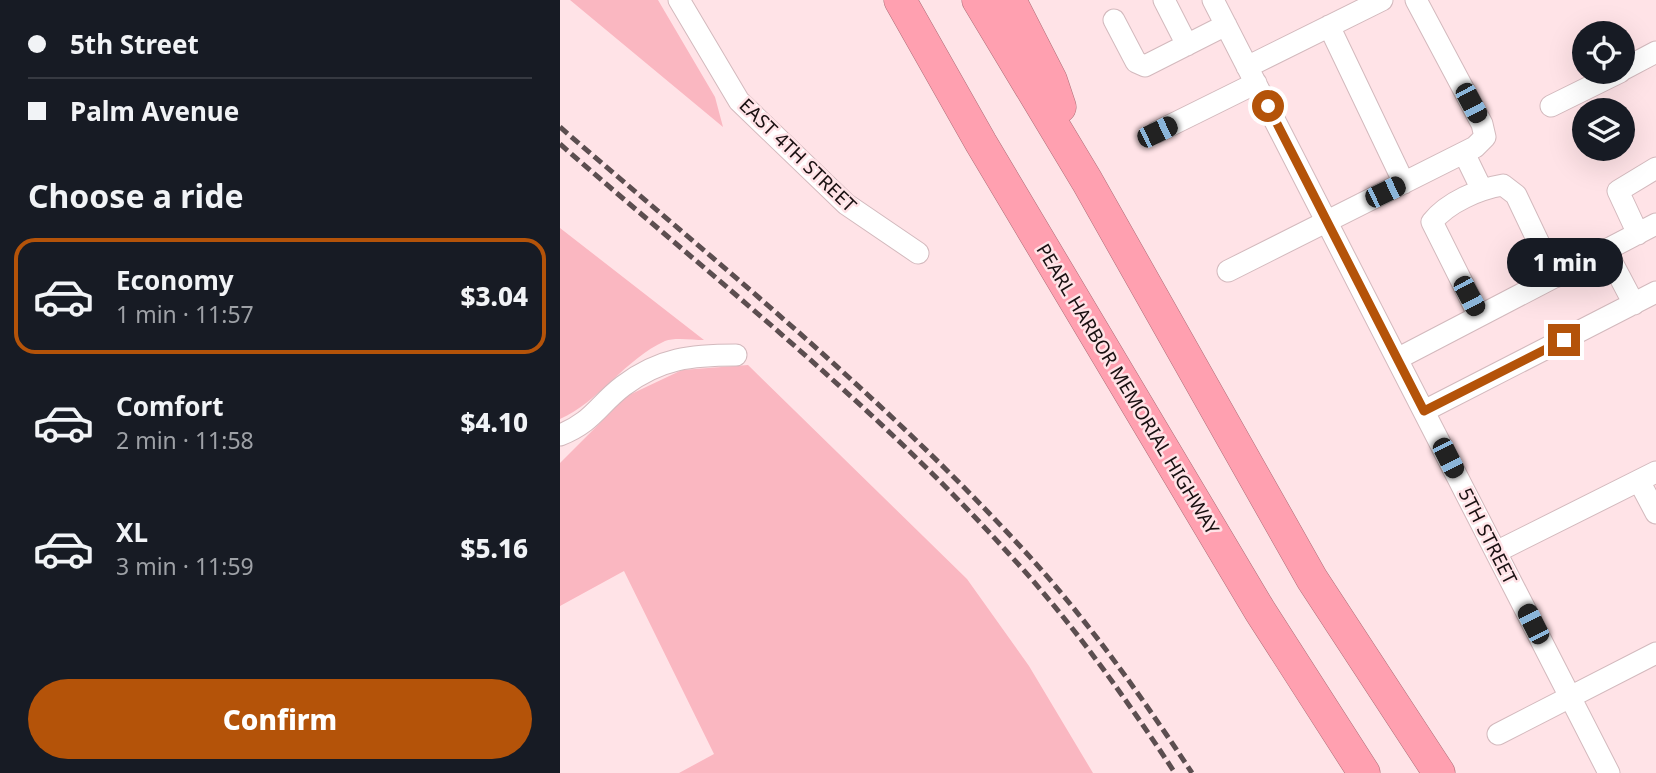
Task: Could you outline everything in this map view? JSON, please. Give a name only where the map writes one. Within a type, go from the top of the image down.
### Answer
[{"type":"highway","points":[[881,0],[981,143]]},
{"type":"highway","name":"PEARL HARBOR MEMORIAL HIGHWAY","points":[[900,0],[981,143],[1260,611],[1364,773]]},
{"type":"highway","points":[[978,0],[1087,181],[1312,579],[1439,773]]},
{"type":"highway","points":[[1010,0],[1051,80],[1087,181]]},
{"type":"street","name":"EAST 4TH STREET","points":[[679,0],[739,101],[846,204],[918,253]]},
{"type":"street","points":[[1164,0],[1187,45]]},
{"type":"street","name":"5TH STREET","points":[[1213,0],[1609,773]]},
{"type":"street","points":[[1157,132],[1329,26],[1382,0]]},
{"type":"street","points":[[1228,271],[1464,153],[1485,137],[1482,124],[1416,0]]},
{"type":"street","points":[[1114,20],[1140,66],[1145,66],[1226,25]]},
{"type":"street","points":[[1329,26],[1404,183]]},
{"type":"street","points":[[1635,63],[1656,52]]},
{"type":"street","points":[[1551,106],[1595,84]]},
{"type":"street","points":[[1464,153],[1482,190]]},
{"type":"street","points":[[1397,359],[1647,229],[1618,191],[1656,169]]},
{"type":"street","points":[[1479,316],[1432,222],[1440,212],[1482,190],[1503,185],[1516,195],[1555,276]]},
{"type":"street","points":[[1606,251],[1634,304]]},
{"type":"street","points":[[1424,411],[1656,292]]},
{"type":"street","points":[[560,435],[583,426],[623,386],[657,366],[676,358],[736,355]]},
{"type":"street","points":[[1496,552],[1648,477],[1656,513]]},
{"type":"street","points":[[1498,734],[1656,653]]},
{"type":"shaded area","points":[[570,0],[658,0],[715,97],[723,127]]},
{"type":"shaded area","points":[[560,228],[704,340],[665,341],[637,358],[587,402],[560,419]]},
{"type":"shaded area","points":[[748,365],[967,579],[1029,666],[1093,773],[679,773],[714,754],[624,571],[560,606],[560,463],[627,396],[682,370]]},
{"type":"railway","points":[[560,127],[796,330],[965,489],[1019,545],[1089,627],[1192,773]]},
{"type":"railway","points":[[560,144],[848,393],[957,499],[1009,554],[1076,633],[1175,773]]},
{"type":"route","points":[[1268,106],[1424,411],[1564,340]]}]
